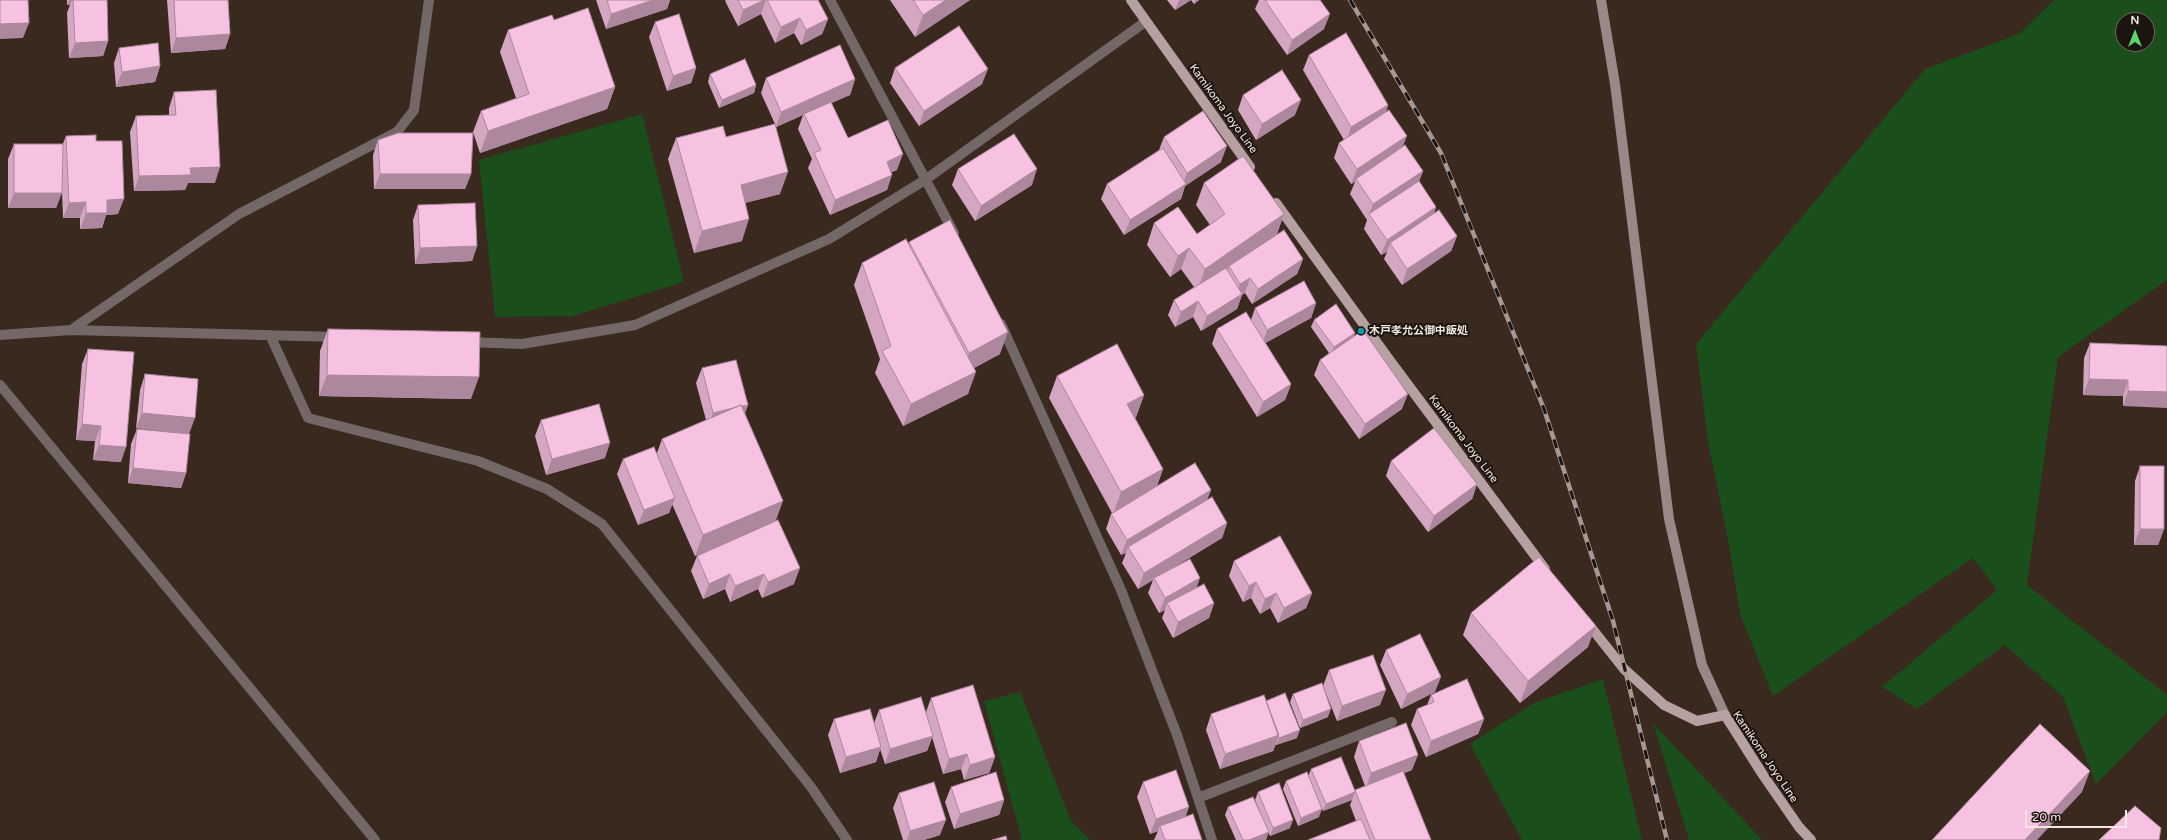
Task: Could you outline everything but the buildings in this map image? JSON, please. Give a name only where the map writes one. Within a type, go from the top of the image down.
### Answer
[{"type":"main road","name":"Kamikoma Joyo Line","points":[[1131,0],[1145,22],[1257,177]]},
{"type":"main road","name":"Kamikoma Joyo Line","points":[[1271,196],[1388,358],[1551,577]]},
{"type":"main road","name":"Kamikoma Joyo Line","points":[[1580,614],[1624,669],[1664,705],[1697,721],[1725,715],[1767,781],[1799,827],[1811,840]]},
{"type":"street","points":[[71,330],[239,214],[397,132],[414,110],[429,0]]},
{"type":"street","points":[[830,0],[960,243]]},
{"type":"street","points":[[1601,0],[1615,84],[1669,519],[1702,665],[1725,715]]},
{"type":"street","points":[[459,342],[522,344],[636,325],[829,240],[925,180],[1145,22]]},
{"type":"street","points":[[996,313],[1120,590],[1177,735],[1212,840]]},
{"type":"street","points":[[0,335],[71,330],[349,338]]},
{"type":"street","points":[[270,335],[308,418],[478,461],[547,489],[602,524],[811,787],[847,840]]},
{"type":"street","points":[[0,385],[375,840]]},
{"type":"street","points":[[1198,798],[1392,722]]},
{"type":"green space","points":[[2054,0],[2167,0],[2167,280],[2058,357],[2027,585],[2167,695],[2167,712],[2096,784],[2063,697],[2005,645],[1917,709],[1882,687],[1997,590],[1973,558],[1773,696],[1740,614],[1729,545],[1708,442],[1696,344],[1925,69],[2019,34]]},
{"type":"green space","points":[[642,114],[684,282],[573,316],[495,317],[479,160]]},
{"type":"green space","points":[[1603,679],[1642,840],[1522,840],[1470,744],[1534,703]]},
{"type":"green space","points":[[1020,692],[1071,821],[1090,840],[1022,840],[984,701]]},
{"type":"green space","points":[[1653,723],[1762,840],[1689,840]]},
{"type":"railway","points":[[1350,0],[1441,153],[1544,409],[1613,621],[1667,840]]},
{"type":"place","name":"木戸孝允公御中飯処","points":[[1361,331]]}]
